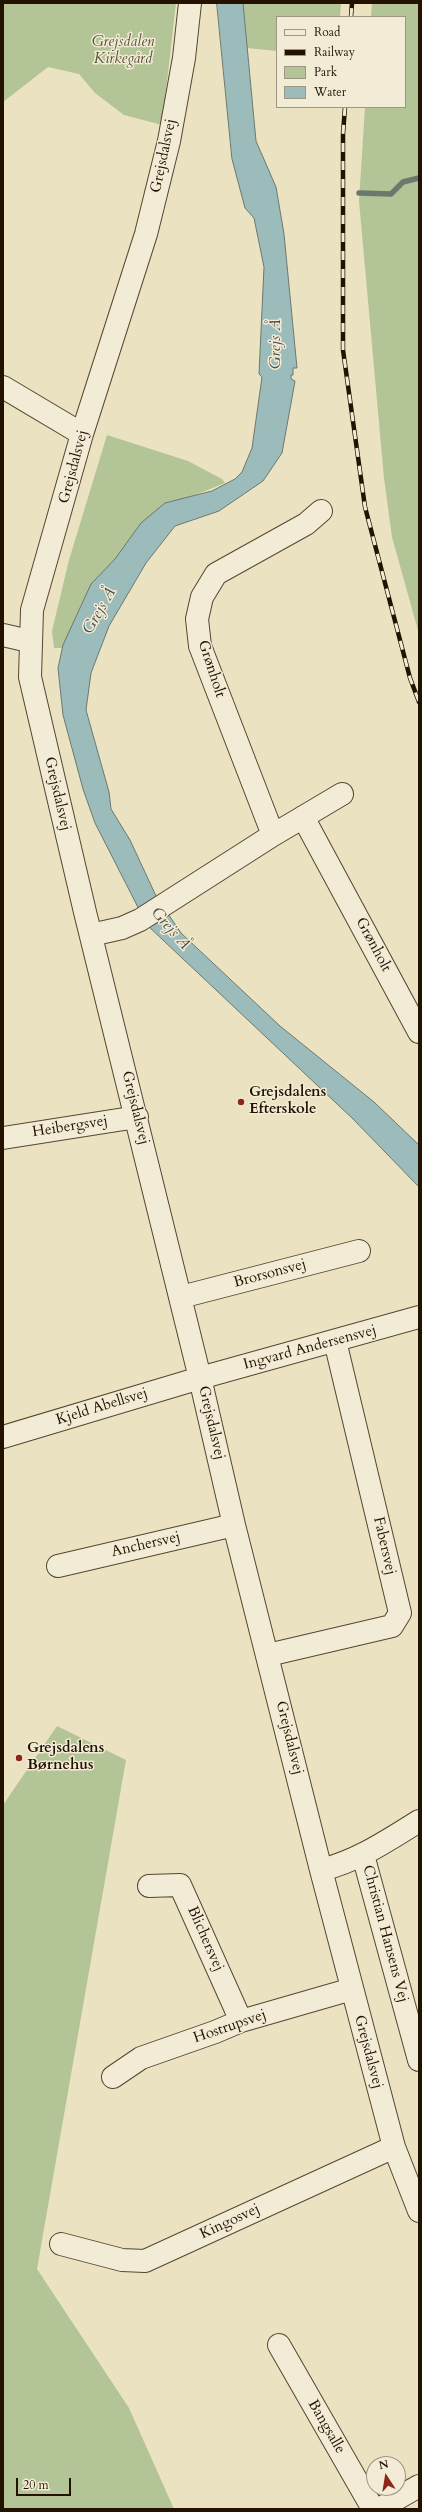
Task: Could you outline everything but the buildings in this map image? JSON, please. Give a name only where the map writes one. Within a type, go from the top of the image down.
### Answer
[{"type":"street","name":"Grejsdalsvej","points":[[190,3],[184,58],[169,141],[146,234],[82,434],[32,610],[30,677],[91,935],[181,1297],[234,1524],[321,1870],[394,2147],[419,2211]]},
{"type":"street","points":[[3,387],[82,434]]},
{"type":"street","name":"Grønholt","points":[[273,835],[200,646],[197,619],[202,597],[216,574],[306,524],[321,511]]},
{"type":"street","points":[[3,635],[30,641]]},
{"type":"street","points":[[91,935],[122,928],[140,920],[273,835],[342,794]]},
{"type":"street","name":"Grønholt","points":[[303,817],[419,1032]]},
{"type":"street","name":"Heibergsvej","points":[[3,1138],[137,1116]]},
{"type":"street","name":"Brorsonsvej","points":[[181,1297],[359,1250]]},
{"type":"street","name":"Ingvard Andersensvej","points":[[200,1378],[419,1317]]},
{"type":"street","name":"Fabersvej","points":[[268,1655],[392,1626],[400,1613],[335,1341]]},
{"type":"street","name":"Kjeld Abellsvej","points":[[3,1437],[200,1378]]},
{"type":"street","name":"Anchersvej","points":[[58,1566],[234,1524]]},
{"type":"street","name":"Christian Hansens Vej","points":[[321,1870],[344,1864],[364,1855],[419,1821]]},
{"type":"street","name":"Christian Hansens Vej","points":[[364,1855],[419,2060]]},
{"type":"street","name":"Blichersvej","points":[[149,1886],[180,1885],[242,2021]]},
{"type":"street","name":"Hostrupsvej","points":[[113,2077],[141,2058],[216,2032],[242,2021],[352,1989]]},
{"type":"street","name":"Kingosvej","points":[[61,2244],[122,2260],[145,2261],[394,2147]]},
{"type":"street","name":"Bangsalle","points":[[279,2345],[373,2509]]},
{"type":"street","points":[[379,2509],[419,2486]]},
{"type":"green space","name":"Grejsdalen Kirkegård","points":[[3,3],[176,3],[162,125],[124,115],[95,93],[79,74],[48,67],[3,102]]},
{"type":"green space","points":[[243,3],[341,3],[340,16],[276,16],[276,51],[247,48]]},
{"type":"green space","points":[[372,3],[419,3],[419,634],[392,537],[384,478],[359,201],[365,108],[406,108],[406,16],[371,16]]},
{"type":"green space","points":[[107,435],[188,461],[222,479],[225,483],[160,509],[67,648],[54,648],[52,631],[69,560]]},
{"type":"green space","points":[[57,1726],[126,1760],[37,2269],[129,2408],[174,2509],[3,2509],[3,1805]]},
{"type":"water","name":"Grejs Å","points":[[217,3],[243,3],[256,141],[276,187],[284,234],[297,368],[293,368],[293,375],[291,375],[291,379],[295,381],[282,453],[263,481],[219,511],[175,526],[146,563],[109,626],[91,673],[86,710],[109,792],[111,809],[130,840],[156,896],[181,933],[280,1026],[374,1102],[419,1145],[419,1187],[353,1119],[147,925],[95,823],[83,789],[63,715],[58,668],[63,645],[91,584],[115,559],[141,523],[165,503],[212,491],[235,479],[242,472],[252,448],[262,377],[259,374],[264,267],[254,218],[245,208],[232,159]]},
{"type":"waterway","points":[[359,193],[391,194],[403,182],[419,178]]},
{"type":"railway","points":[[351,16],[352,3]]},
{"type":"railway","points":[[345,108],[343,134],[343,350],[365,507],[410,678],[419,702]]},
{"type":"place","name":"Grejsdalens Efterskole","points":[[241,1102]]},
{"type":"place","name":"Grejsdalens Børnehus","points":[[19,1758]]}]
